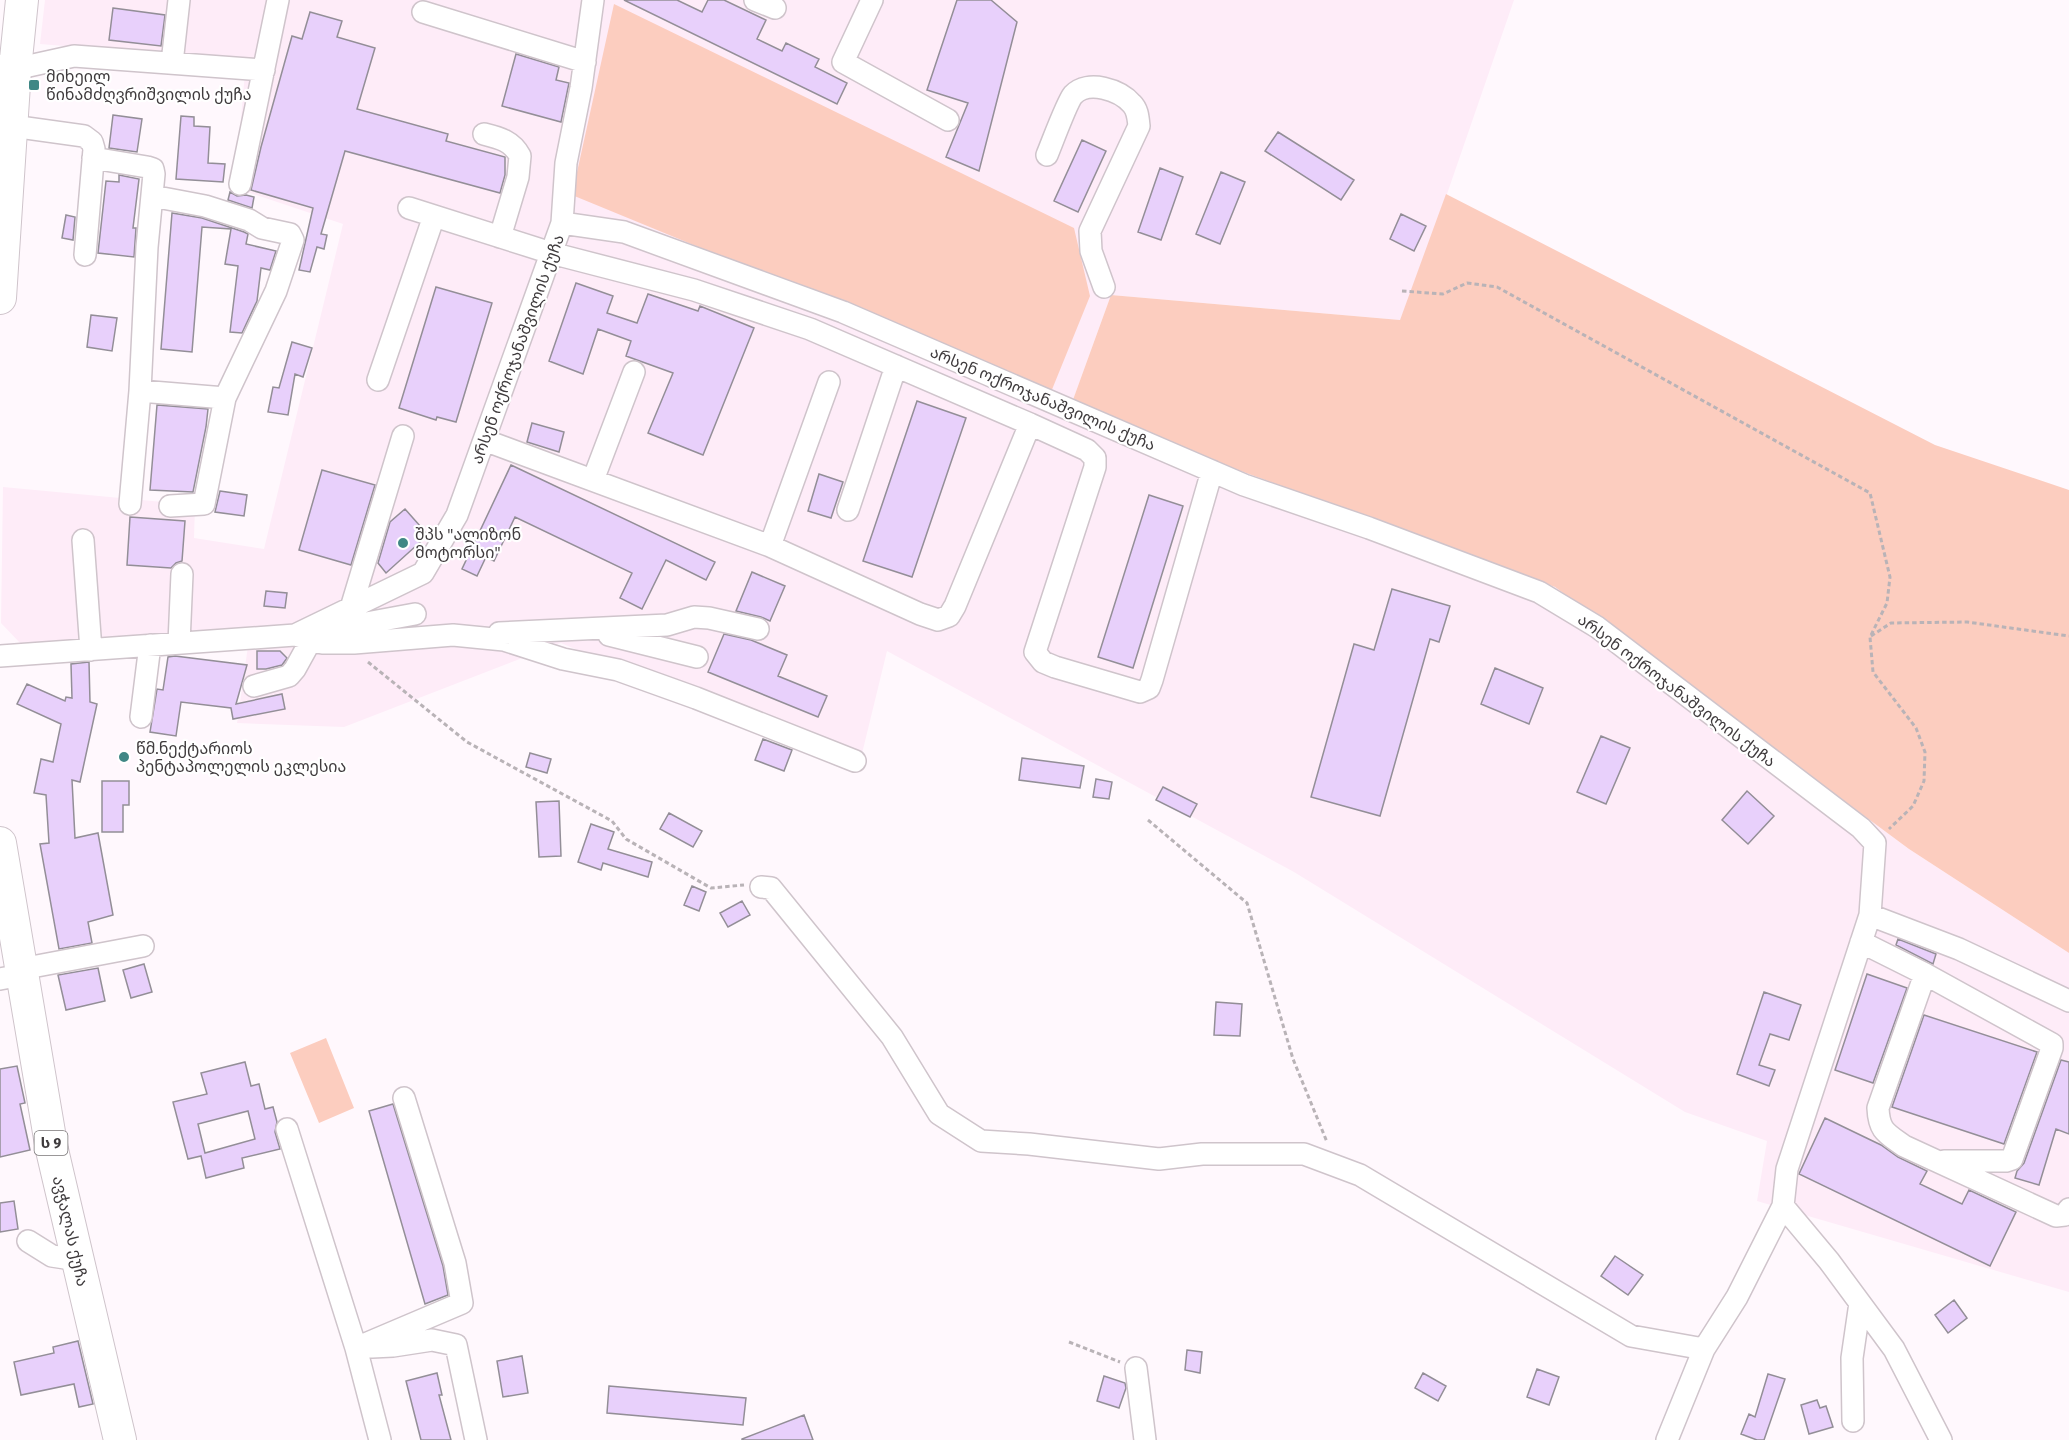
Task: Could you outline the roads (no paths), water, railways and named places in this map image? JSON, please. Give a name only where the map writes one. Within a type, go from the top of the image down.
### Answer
[{"type":"highway","points":[[0,298],[4,206],[12,126],[8,67],[22,0]]},
{"type":"highway","name":"ავჭალას ქუჩა","points":[[0,843],[14,974],[52,1150],[120,1440]]},
{"type":"street","points":[[172,63],[179,0]]},
{"type":"street","points":[[240,184],[278,0]]},
{"type":"street","points":[[562,223],[566,163],[585,62],[593,0]]},
{"type":"street","points":[[590,23],[605,0]]},
{"type":"street","points":[[755,0],[775,8]]},
{"type":"street","points":[[872,0],[843,62],[948,120]]},
{"type":"street","points":[[423,12],[585,62]]},
{"type":"street","points":[[8,67],[74,56],[264,70]]},
{"type":"street","points":[[1047,155],[1073,95],[1085,89],[1111,90],[1132,104],[1138,114],[1139,126],[1090,231],[1092,251],[1104,287]]},
{"type":"street","points":[[12,126],[84,136],[92,142],[94,149],[85,255]]},
{"type":"street","points":[[484,134],[510,143],[520,156],[518,177],[500,237]]},
{"type":"street","points":[[93,158],[153,169],[154,174],[130,504]]},
{"type":"street","points":[[152,196],[205,206],[249,220],[262,228],[293,236],[276,291],[225,398],[204,504],[170,506]]},
{"type":"street","points":[[409,208],[551,253],[694,290],[810,329],[1087,450],[1095,458],[1095,467],[1035,652],[1043,662],[1055,667],[1140,692],[1149,688],[1212,471]]},
{"type":"street","points":[[378,380],[434,216]]},
{"type":"street","name":"არსენ ოქროჯანაშვილის ქუჩა","points":[[0,656],[303,637],[351,608],[423,573],[457,515],[562,223],[624,232],[843,312],[1212,471],[1539,592],[1597,627],[1861,828],[1875,843],[1870,915]]},
{"type":"street","points":[[848,510],[896,366]]},
{"type":"street","points":[[593,480],[634,372]]},
{"type":"street","points":[[770,546],[828,382]]},
{"type":"street","points":[[140,391],[225,398]]},
{"type":"street","points":[[484,440],[770,546],[938,621],[950,616],[955,606],[1030,424]]},
{"type":"street","points":[[351,608],[404,436]]},
{"type":"street","points":[[83,540],[91,650]]},
{"type":"street","points":[[179,643],[182,574]]},
{"type":"street","points":[[303,637],[323,631],[415,614]]},
{"type":"street","points":[[303,637],[322,643],[354,643],[453,635],[667,625],[694,617],[758,629]]},
{"type":"street","points":[[585,629],[696,657]]},
{"type":"street","points":[[453,635],[504,640],[563,659],[618,670],[696,698],[855,761]]},
{"type":"street","points":[[254,686],[289,676],[295,669],[303,637]]},
{"type":"street","points":[[141,717],[150,645]]},
{"type":"street","points":[[755,886],[771,888],[892,1037],[939,1114],[981,1141],[1029,1144],[1159,1159],[1202,1154],[1304,1154],[1360,1175],[1631,1336],[1704,1349]]},
{"type":"street","points":[[1667,1440],[1704,1349],[1737,1297],[1783,1206],[1787,1169],[1870,915],[1959,949],[2069,1001]]},
{"type":"street","points":[[1861,942],[1925,974],[2052,1044],[2012,1159],[2006,1161],[1937,1161]]},
{"type":"street","points":[[14,974],[143,946]]},
{"type":"street","points":[[1925,974],[1878,1108],[1879,1123],[1887,1134],[1904,1146],[2056,1216],[2065,1215],[2069,1209]]},
{"type":"street","points":[[356,1348],[462,1303],[455,1263],[404,1098]]},
{"type":"street","points":[[287,1129],[356,1348],[380,1440]]},
{"type":"street","points":[[1783,1206],[1829,1261],[1894,1349],[1941,1440]]},
{"type":"street","points":[[28,1241],[52,1256],[78,1260]]},
{"type":"street","points":[[1853,1421],[1852,1358],[1860,1303]]},
{"type":"street","points":[[356,1348],[393,1346],[432,1340],[456,1345],[476,1440]]},
{"type":"street","points":[[1136,1368],[1145,1440]]},
{"type":"place","name":"მიხეილ წინამძღვრიშვილის ქუჩა","points":[[34,85]]},
{"type":"place","name":"შპს \"ალიზონ მოტორსი\"","points":[[403,543]]},
{"type":"place","name":"წმ.ნექტარიოს პენტაპოლელის ეკლესია","points":[[124,757]]}]
